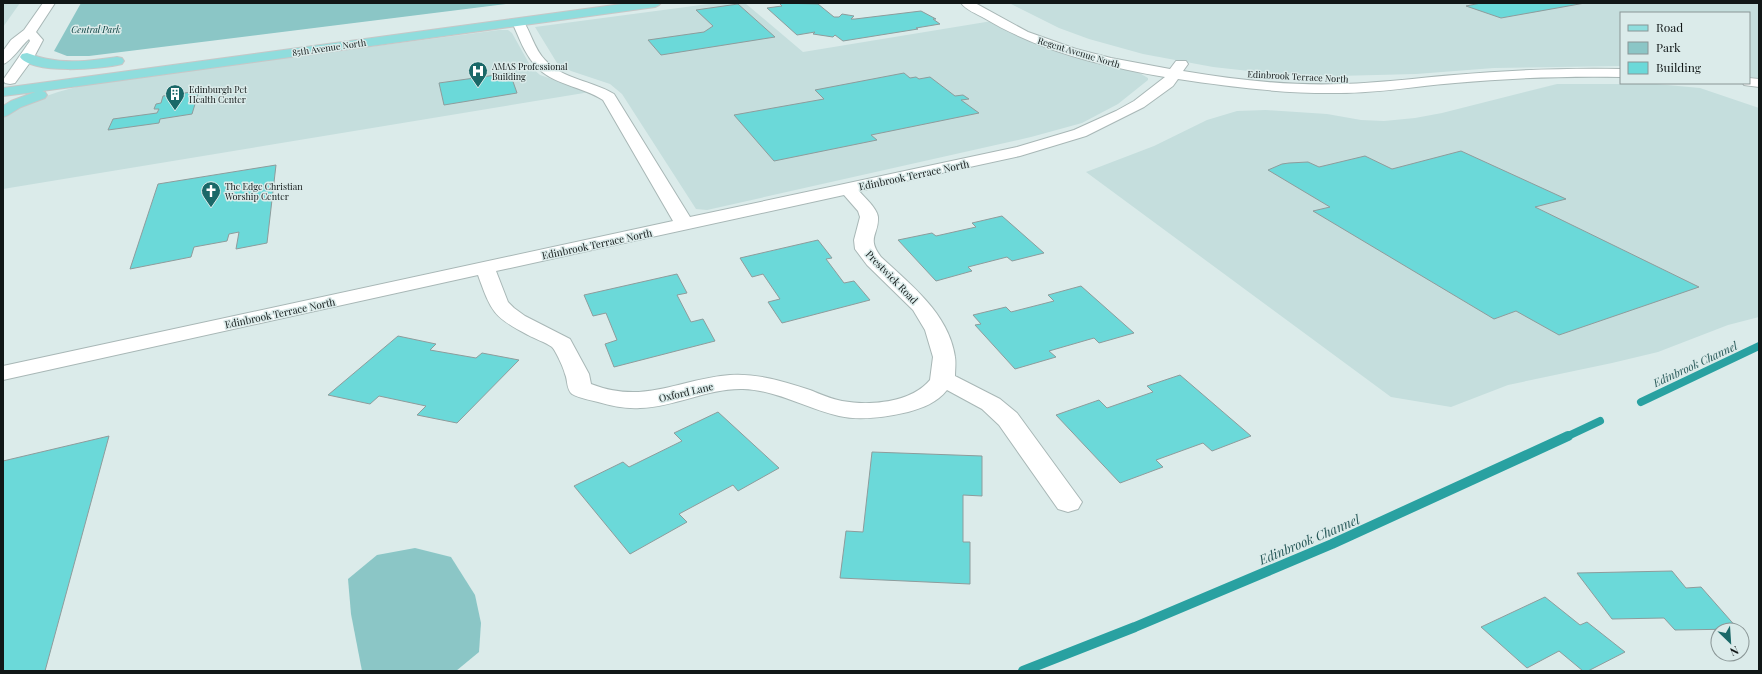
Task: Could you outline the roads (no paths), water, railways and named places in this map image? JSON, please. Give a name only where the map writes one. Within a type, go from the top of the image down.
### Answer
[{"type":"main road","name":"85th Avenue North","points":[[5,85],[337,36],[591,3]]},
{"type":"main road","name":"85th Avenue North","points":[[5,85],[127,68],[518,22],[655,3]]},
{"type":"main road","points":[[317,36],[337,36]]},
{"type":"main road","points":[[27,57],[39,62],[64,66],[127,68]]},
{"type":"main road","points":[[3,112],[16,104],[60,88],[127,68]]},
{"type":"street","points":[[3,60],[16,42],[29,34],[49,3]]},
{"type":"street","name":"Regent Avenue North","points":[[967,3],[1017,31],[1052,45],[1107,62],[1178,70]]},
{"type":"street","points":[[518,22],[539,62],[547,69],[600,90],[609,98],[685,225]]},
{"type":"street","points":[[5,85],[27,57],[37,40],[29,34]]},
{"type":"street","name":"Regent Avenue North","points":[[1100,46],[1178,70]]},
{"type":"street","name":"Edinbrook Terrace North","points":[[3,373],[982,160],[1080,133],[1095,127],[1139,104],[1168,83],[1178,70],[1238,84],[1294,88],[1364,88],[1428,81],[1555,73],[1620,73]]},
{"type":"street","name":"Prestwick Road","points":[[848,189],[866,210],[869,217],[864,240],[865,249],[874,261],[921,306],[936,330],[944,357],[943,379]]},
{"type":"street","name":"Oxford Lane","points":[[485,268],[498,303],[506,313],[517,321],[562,344],[577,374],[580,388],[596,395],[618,399],[647,400],[712,385],[743,382],[778,387],[842,409],[870,410],[894,407],[914,401],[932,392],[943,379]]},
{"type":"street","points":[[943,379],[991,404],[1008,419],[1068,502]]},
{"type":"waterway","name":"Edinbrook Channel","points":[[1641,402],[1759,346]]},
{"type":"waterway","name":"Edinbrook Channel","points":[[1566,437],[1600,421]]},
{"type":"waterway","name":"Edinbrook Channel","points":[[1023,671],[1135,627],[1332,544],[1568,436]]},
{"type":"place","name":"AMAS Professional Building","points":[[478,88]]},
{"type":"place","name":"Edinburgh Pet Health Center","points":[[175,111]]},
{"type":"place","name":"The Edge Christian Worship Center","points":[[211,208]]},
{"type":"park label","name":"Central Park","points":[[96,29]]}]
